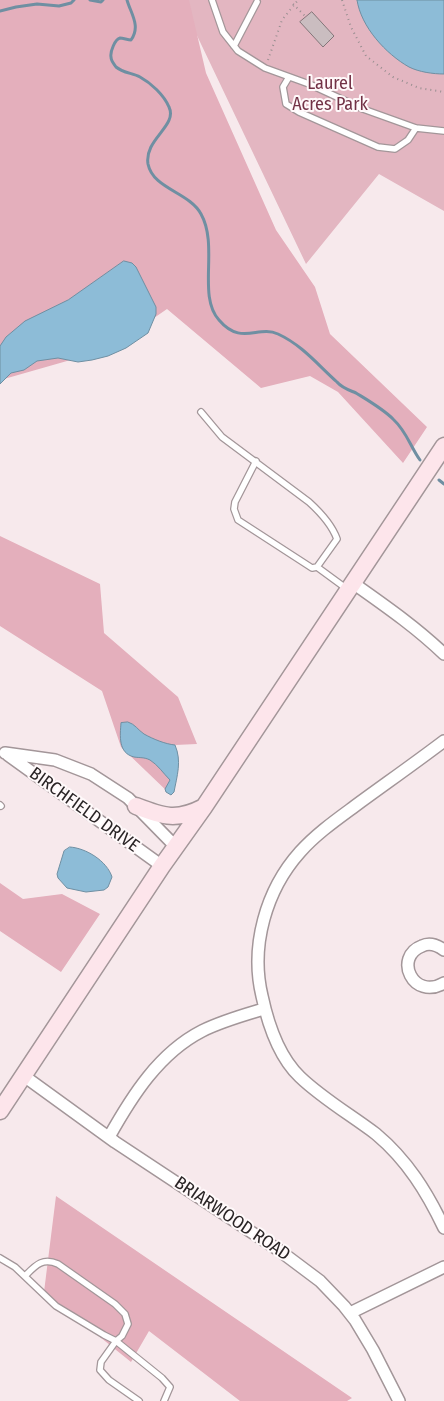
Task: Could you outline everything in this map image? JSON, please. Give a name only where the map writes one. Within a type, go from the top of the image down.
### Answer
[{"type":"main road","points":[[0,1111],[444,446]]},
{"type":"main road","points":[[136,806],[157,814],[176,817],[192,814],[204,807]]},
{"type":"street","points":[[350,586],[403,618],[444,654]]},
{"type":"street","points":[[444,741],[338,818],[312,840],[289,866],[272,895],[262,926],[258,957],[259,986],[264,1009],[276,1040],[290,1065],[300,1077],[386,1143],[406,1163],[428,1196],[444,1228]]},
{"type":"street","name":"BIRCHFIELD DRIVE","points":[[3,752],[55,760],[91,774],[128,798],[176,847]]},
{"type":"street","name":"BIRCHFIELD DRIVE","points":[[3,752],[162,866]]},
{"type":"street","points":[[444,950],[434,944],[420,946],[410,957],[408,971],[416,983],[423,987],[430,988],[444,983]]},
{"type":"street","points":[[109,1137],[140,1087],[157,1066],[178,1046],[200,1031],[264,1009]]},
{"type":"street","name":"BRIARWOOD ROAD","points":[[24,1076],[109,1137],[320,1281],[350,1313],[373,1350],[399,1401]]},
{"type":"street","points":[[350,1313],[444,1267]]},
{"type":"lane","points":[[212,0],[223,32],[238,51],[265,68],[309,84],[363,109],[416,128],[444,131]]},
{"type":"lane","points":[[234,46],[257,2]]},
{"type":"lane","points":[[289,77],[283,87],[286,104],[299,112],[378,147],[395,148],[408,140],[416,128]]},
{"type":"lane","points":[[201,412],[222,437],[309,502],[321,514],[337,539],[317,567]]},
{"type":"lane","points":[[256,461],[235,502],[235,514],[238,520],[312,568],[317,567],[350,586]]},
{"type":"lane","points":[[0,1258],[15,1267],[56,1306],[116,1341],[162,1378],[170,1388],[164,1401]]},
{"type":"lane","points":[[25,1276],[39,1262],[51,1261],[115,1304],[125,1314],[128,1324],[122,1336],[100,1362],[100,1370],[109,1380],[139,1401]]},
{"type":"path","points":[[265,68],[282,20],[298,0]]},
{"type":"path","points":[[342,0],[350,27],[366,56],[393,77],[419,88],[444,92]]},
{"type":"path","points":[[293,4],[305,16]]},
{"type":"green space","name":"Laurel Acres Park","points":[[180,0],[444,0],[444,211],[379,174],[306,264]]},
{"type":"shaded area","points":[[0,0],[189,0],[206,73],[276,230],[315,287],[330,334],[427,427],[403,463],[338,392],[310,376],[261,388],[167,309],[109,349],[4,379],[0,383]]},
{"type":"shaded area","points":[[0,536],[100,584],[104,633],[178,697],[197,744],[175,745],[171,795],[121,747],[102,691],[0,626]]},
{"type":"shaded area","points":[[0,883],[23,899],[62,894],[100,914],[61,972],[0,931]]},
{"type":"shaded area","points":[[56,1196],[352,1398],[347,1401],[240,1401],[149,1331],[131,1362],[44,1292]]},
{"type":"water","points":[[357,0],[444,0],[444,74],[413,69],[392,55],[369,30],[359,10]]},
{"type":"water","points":[[124,261],[132,263],[136,267],[156,307],[156,314],[148,333],[126,348],[108,356],[78,362],[58,358],[37,361],[24,370],[11,373],[0,384],[0,346],[6,337],[25,321],[68,300]]},
{"type":"water","points":[[128,722],[148,736],[175,745],[178,768],[174,792],[171,795],[165,789],[170,780],[156,764],[148,759],[134,757],[125,752],[120,738],[121,723]]},
{"type":"water","points":[[70,847],[83,850],[95,856],[106,866],[112,877],[108,887],[104,890],[86,892],[67,888],[58,878],[57,874],[64,851]]},
{"type":"building","points":[[312,12],[334,36],[323,47],[300,22]]},
{"type":"waterway","points":[[0,11],[37,4],[59,6],[71,3],[74,0]]},
{"type":"waterway","points":[[90,0],[101,2],[103,0]]},
{"type":"waterway","points":[[127,0],[134,20],[134,35],[131,40],[120,38],[116,41],[111,52],[112,60],[119,69],[140,77],[153,86],[161,94],[169,107],[171,114],[169,120],[151,147],[148,155],[148,164],[151,172],[157,179],[188,200],[201,214],[206,227],[208,241],[209,298],[219,320],[227,328],[235,332],[271,332],[295,344],[341,386],[366,399],[389,415],[402,429],[420,460]]},
{"type":"waterway","points":[[439,480],[444,484]]}]
